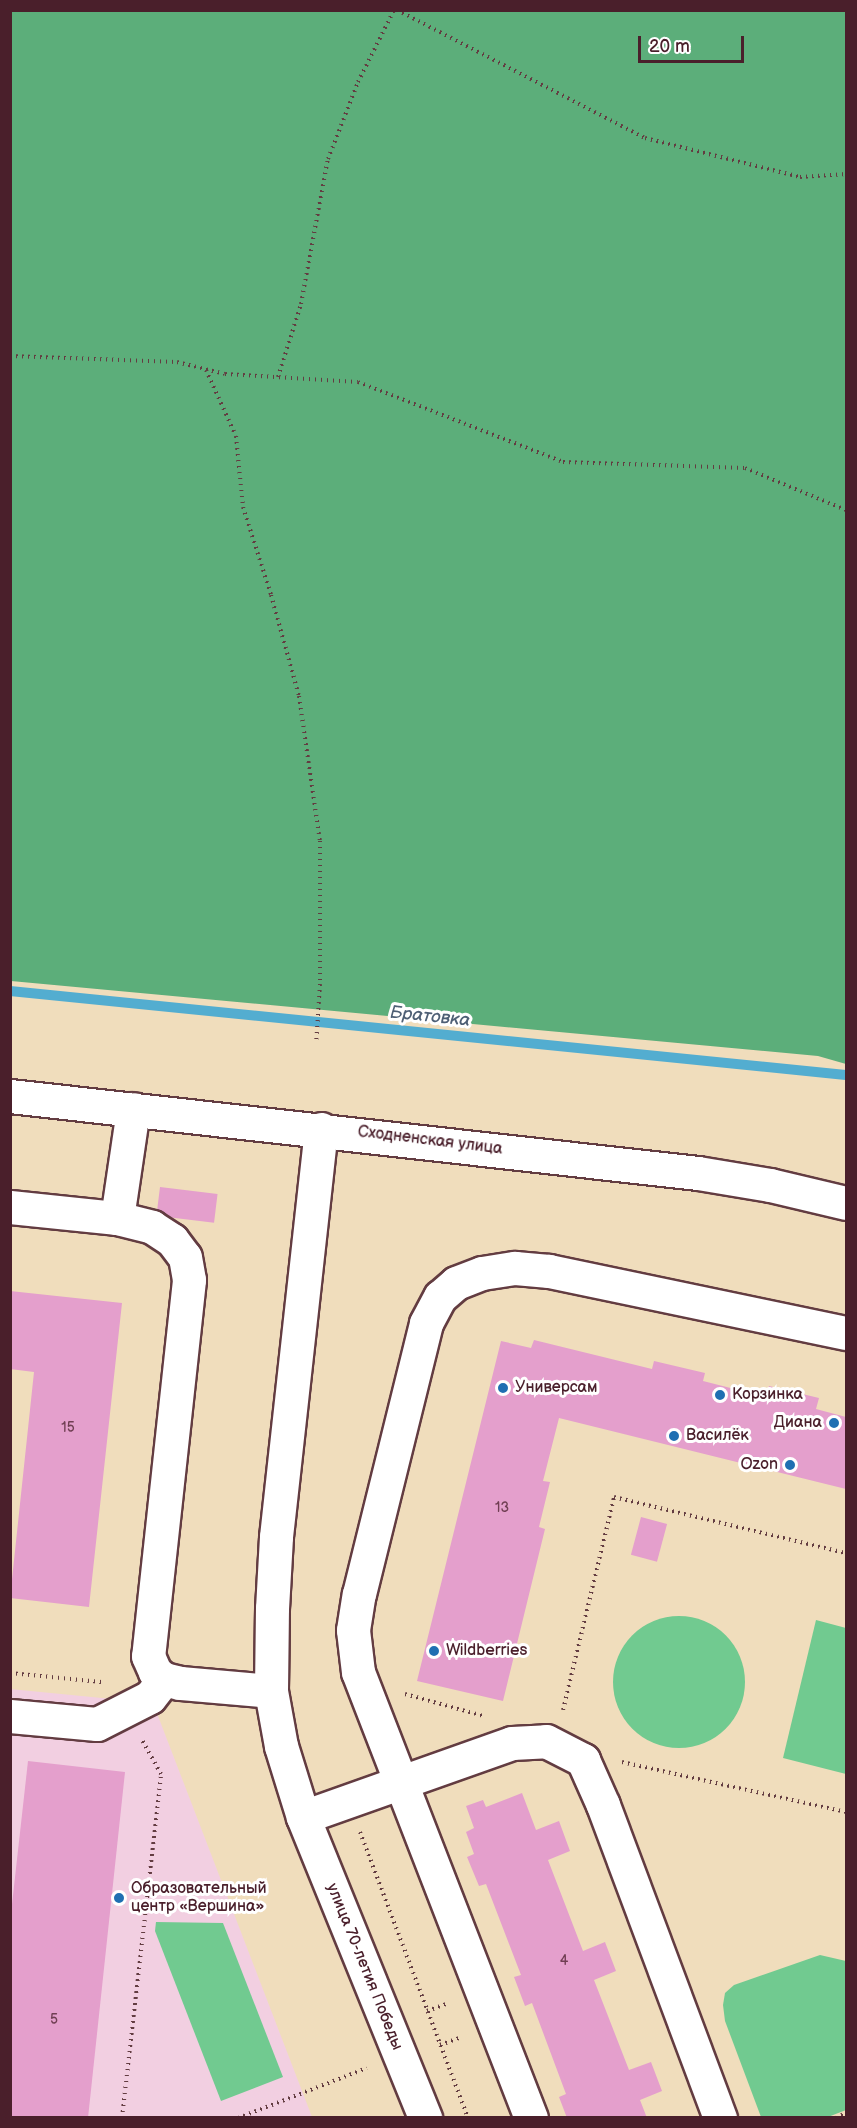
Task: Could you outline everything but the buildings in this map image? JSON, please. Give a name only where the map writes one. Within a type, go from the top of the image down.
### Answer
[{"type":"street","name":"Сходненская улица","points":[[10,1096],[698,1173],[846,1203]]},
{"type":"street","points":[[117,1218],[133,1109]]},
{"type":"street","name":"улица 70-летия Победы","points":[[321,1129],[276,1537],[271,1690],[281,1746],[303,1817],[414,2114]]},
{"type":"street","points":[[10,1207],[117,1218],[152,1227],[172,1240],[185,1257],[189,1280],[148,1641],[148,1656],[161,1683]]},
{"type":"street","points":[[531,2118],[358,1672],[353,1630],[359,1594],[426,1323],[440,1297],[456,1283],[482,1273],[515,1268],[549,1271],[846,1333]]},
{"type":"street","points":[[161,1683],[271,1690]]},
{"type":"street","points":[[10,1716],[97,1724],[150,1697],[161,1683]]},
{"type":"street","points":[[303,1817],[512,1743],[546,1741],[583,1760],[603,1805],[720,2118]]},
{"type":"path","points":[[278,377],[301,304],[328,159],[358,82],[395,10],[645,138],[800,177],[846,174]]},
{"type":"path","points":[[10,356],[177,362],[225,374],[358,382],[563,462],[745,468],[846,510]]},
{"type":"path","points":[[206,370],[236,436],[243,507],[271,595],[299,696],[320,841],[320,984],[316,1044]]},
{"type":"path","points":[[560,1722],[614,1497],[846,1554]]},
{"type":"path","points":[[358,1672],[410,1696],[491,1718]]},
{"type":"path","points":[[10,1673],[161,1683]]},
{"type":"path","points":[[122,2118],[161,1774],[126,1710]]},
{"type":"path","points":[[613,1756],[621,1762],[846,1812]]},
{"type":"path","points":[[348,1801],[468,2118]]},
{"type":"path","points":[[238,2118],[346,2076]]},
{"type":"path","points":[[836,2118],[846,2114]]},
{"type":"shaded area","name":"Образовательный центр «Вершина»","points":[[10,1689],[153,1703],[312,2117],[11,2117]]},
{"type":"green space","points":[[10,11],[846,11],[846,1064],[818,1056],[11,981]]},
{"type":"green space","points":[[679,1616],[704,1621],[726,1635],[740,1657],[745,1682],[740,1707],[726,1729],[704,1743],[679,1748],[654,1743],[632,1729],[618,1707],[613,1682],[618,1657],[632,1635],[654,1621]]},
{"type":"green space","points":[[816,1620],[846,1628],[846,1774],[783,1758]]},
{"type":"green space","points":[[156,1922],[223,1923],[283,2077],[221,2101],[155,1931]]},
{"type":"green space","points":[[820,1955],[846,1961],[846,2110],[828,2117],[761,2117],[725,2021],[723,2005],[725,1993],[734,1985]]},
{"type":"waterway","name":"Братовка","points":[[10,991],[846,1075]]},
{"type":"place","name":"Универсам","points":[[503,1388]]},
{"type":"place","name":"Корзинка","points":[[720,1395]]},
{"type":"place","name":"Диана","points":[[834,1423]]},
{"type":"place","name":"Василёк","points":[[674,1436]]},
{"type":"place","name":"Ozon","points":[[790,1465]]},
{"type":"place","name":"Wildberries","points":[[434,1651]]},
{"type":"place","name":"Образовательный центр «Вершина»","points":[[119,1898]]}]
